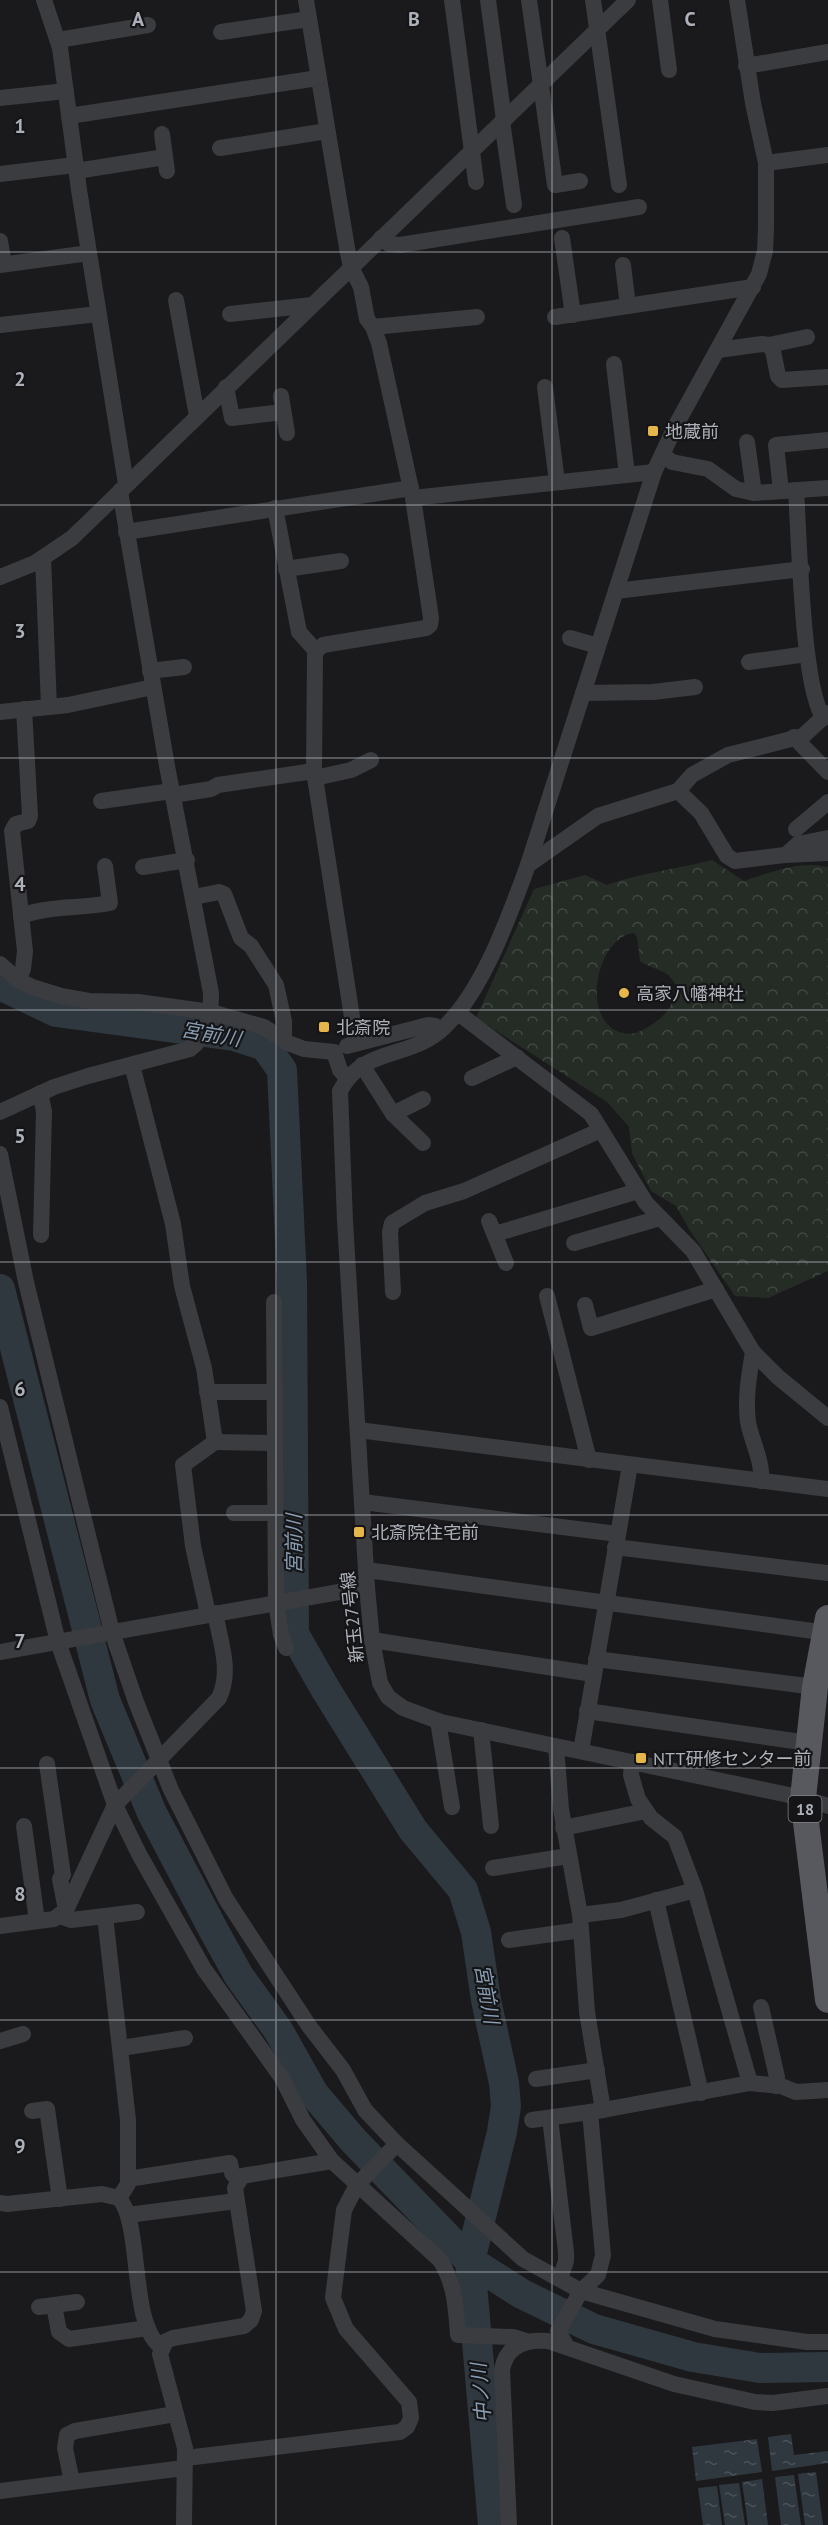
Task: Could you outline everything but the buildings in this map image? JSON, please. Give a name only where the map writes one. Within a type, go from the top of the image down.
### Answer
[{"type":"main road","name":"18","points":[[827,1628],[815,1687],[803,1798],[828,2000]]},
{"type":"street","points":[[0,1112],[40,1093],[88,1076],[190,1049],[199,1043],[210,1015],[211,993],[187,860],[172,793],[126,532],[123,488],[66,91],[58,40],[44,0]]},
{"type":"street","points":[[306,0],[351,267],[361,287],[367,319],[379,343],[412,493],[431,618],[430,625],[426,628],[323,645],[316,651],[314,663],[315,775],[356,1043]]},
{"type":"street","points":[[452,0],[476,183]]},
{"type":"street","points":[[489,0],[514,205]]},
{"type":"street","points":[[529,0],[555,185],[580,181]]},
{"type":"street","points":[[593,0],[619,124],[620,185]]},
{"type":"street","points":[[0,577],[43,558],[72,538],[628,0]]},
{"type":"street","points":[[660,0],[669,70]]},
{"type":"street","points":[[334,1052],[340,1070],[347,1078],[362,1065],[420,1043],[440,1031],[458,1013],[481,976],[511,910],[528,865],[654,472],[676,425],[759,274],[765,251],[766,163],[746,66],[737,0]]},
{"type":"street","points":[[221,32],[309,19]]},
{"type":"street","points":[[58,40],[148,25]]},
{"type":"street","points":[[746,66],[828,52]]},
{"type":"street","points":[[69,116],[318,78]]},
{"type":"street","points":[[0,98],[66,91]]},
{"type":"street","points":[[220,147],[327,131]]},
{"type":"street","points":[[0,174],[166,164],[162,134]]},
{"type":"street","points":[[766,163],[828,155]]},
{"type":"street","points":[[381,238],[389,244],[400,245],[639,207]]},
{"type":"street","points":[[0,241],[2,265],[89,253]]},
{"type":"street","points":[[573,315],[563,244],[580,247]]},
{"type":"street","points":[[623,265],[628,306]]},
{"type":"street","points":[[555,317],[753,287]]},
{"type":"street","points":[[176,300],[197,416]]},
{"type":"street","points":[[239,308],[312,305]]},
{"type":"street","points":[[0,326],[19,315],[98,314]]},
{"type":"street","points":[[373,327],[477,317]]},
{"type":"street","points":[[718,350],[769,345],[807,338]]},
{"type":"street","points":[[769,345],[773,351],[778,376],[782,380],[828,377]]},
{"type":"street","points":[[614,364],[627,475]]},
{"type":"street","points":[[226,387],[232,418],[282,404],[287,434]]},
{"type":"street","points":[[544,387],[557,482]]},
{"type":"street","points":[[528,865],[598,816],[678,790],[703,767],[728,755],[794,738],[811,730],[826,715],[818,711],[814,698],[807,654],[802,569],[788,491],[776,445],[828,440]]},
{"type":"street","points":[[747,442],[754,493]]},
{"type":"street","points":[[663,455],[672,462],[708,469],[736,489],[754,493],[828,488]]},
{"type":"street","points":[[126,532],[275,508],[412,493],[654,472]]},
{"type":"street","points":[[275,508],[299,632],[316,651]]},
{"type":"street","points":[[43,558],[49,707]]},
{"type":"street","points":[[286,568],[341,561]]},
{"type":"street","points":[[616,591],[802,569]]},
{"type":"street","points":[[570,638],[598,646]]},
{"type":"street","points":[[749,662],[807,654]]},
{"type":"street","points":[[0,712],[68,705],[184,667]]},
{"type":"street","points":[[583,693],[653,692],[695,687]]},
{"type":"street","points":[[18,980],[25,960],[12,831],[16,824],[27,821],[30,816],[24,709]]},
{"type":"street","points":[[794,738],[828,772]]},
{"type":"street","points":[[100,801],[211,789],[218,784],[351,770],[371,760]]},
{"type":"street","points":[[678,790],[701,813],[727,856],[735,861],[828,852]]},
{"type":"street","points":[[796,829],[828,802]]},
{"type":"street","points":[[785,855],[798,844],[828,838]]},
{"type":"street","points":[[143,867],[187,860]]},
{"type":"street","points":[[21,916],[48,909],[70,906],[79,909],[110,903],[112,876]]},
{"type":"street","points":[[194,897],[219,892],[224,894],[241,938],[256,953],[276,985],[284,1021],[284,1040]]},
{"type":"street","points":[[0,964],[18,980],[44,991],[88,1001],[130,1001],[264,1027],[304,1049],[334,1052],[356,1043],[428,1025],[435,1026],[440,1031]]},
{"type":"street","points":[[458,1013],[591,1114],[638,1191],[660,1218],[693,1251],[731,1319],[753,1352],[777,1377],[828,1418]]},
{"type":"street","points":[[472,1078],[517,1057]]},
{"type":"street","points":[[132,1065],[173,1224],[182,1286],[204,1368],[215,1442]]},
{"type":"street","points":[[362,1065],[393,1114],[423,1143]]},
{"type":"street","name":"新玉27号線","points":[[347,1078],[340,1091],[339,1110],[367,1579],[372,1640],[380,1683],[388,1697],[403,1708],[438,1721],[803,1798],[828,1806]]},
{"type":"street","points":[[40,1093],[44,1111],[41,1235]]},
{"type":"street","points":[[393,1114],[423,1099]]},
{"type":"street","points":[[393,1292],[390,1232],[392,1223],[425,1203],[464,1191],[601,1130]]},
{"type":"street","points":[[0,1154],[26,1282],[110,1633],[155,1761],[226,1899],[309,2026],[343,2070],[365,2110],[394,2148],[480,2219],[523,2259],[580,2291],[715,2329],[828,2342]]},
{"type":"street","points":[[506,1263],[492,1228],[638,1191]]},
{"type":"street","points":[[574,1243],[660,1218]]},
{"type":"street","points":[[585,1305],[591,1328],[716,1289]]},
{"type":"street","points":[[547,1296],[590,1460]]},
{"type":"street","points":[[274,1302],[279,1601],[281,1635],[286,1648]]},
{"type":"street","points":[[753,1352],[747,1406],[753,1443],[762,1469],[761,1481]]},
{"type":"street","points":[[207,1392],[275,1392]]},
{"type":"street","points":[[0,1407],[76,1700],[139,1854],[204,1969],[282,2078],[303,2120],[332,2161],[361,2182],[440,2260],[450,2275],[456,2299],[458,2335],[548,2341],[674,2384],[755,2402],[774,2403],[828,2396]]},
{"type":"street","points":[[358,1430],[828,1489]]},
{"type":"street","points":[[0,1926],[37,1921],[63,1913],[117,1802],[155,1761],[215,1703],[222,1690],[225,1667],[193,1546],[183,1465],[215,1442],[275,1443]]},
{"type":"street","points":[[581,1751],[630,1465]]},
{"type":"street","points":[[363,1502],[828,1573]]},
{"type":"street","points":[[234,1513],[276,1513]]},
{"type":"street","points":[[0,1652],[306,1597],[367,1579],[827,1628]]},
{"type":"street","points":[[372,1640],[595,1666],[815,1687]]},
{"type":"street","points":[[587,1711],[808,1743]]},
{"type":"street","points":[[438,1721],[452,1807]]},
{"type":"street","points":[[481,1730],[491,1826]]},
{"type":"street","points":[[556,1746],[563,1828],[581,1923],[587,2012],[597,2070],[603,2255],[598,2275],[580,2291],[558,2331],[567,2347]]},
{"type":"street","points":[[632,1762],[633,1787],[646,1811],[651,1818],[675,1837],[694,1890],[750,2083]]},
{"type":"street","points":[[47,1764],[63,1875],[60,1879],[63,1913],[71,1920],[137,1912]]},
{"type":"street","points":[[563,1828],[646,1811]]},
{"type":"street","points":[[24,1826],[37,1921]]},
{"type":"street","points":[[493,1868],[568,1856]]},
{"type":"street","points":[[509,1940],[581,1923],[694,1890]]},
{"type":"street","points":[[656,1900],[701,2093]]},
{"type":"street","points":[[105,1916],[128,2111],[128,2184],[119,2198]]},
{"type":"street","points":[[761,2007],[777,2077],[776,2086]]},
{"type":"street","points":[[0,2041],[23,2034]]},
{"type":"street","points":[[121,2048],[185,2038]]},
{"type":"street","points":[[536,2079],[597,2070]]},
{"type":"street","points":[[532,2120],[597,2111],[750,2083],[776,2086],[796,2092],[828,2090]]},
{"type":"street","points":[[32,2111],[47,2109],[60,2199]]},
{"type":"street","points":[[550,2118],[566,2252],[566,2261],[560,2279]]},
{"type":"street","points":[[0,2491],[400,2432],[407,2427],[411,2418],[409,2402],[346,2329],[333,2298],[344,2210],[361,2182],[394,2148]]},
{"type":"street","points":[[184,2525],[185,2463],[162,2363],[162,2347],[166,2341],[173,2338],[244,2326],[251,2320],[254,2311],[236,2201],[235,2188],[238,2180],[250,2174],[332,2161]]},
{"type":"street","points":[[128,2179],[230,2163],[232,2173],[238,2180]]},
{"type":"street","points":[[0,2203],[102,2194],[119,2198],[124,2203],[128,2215],[137,2277],[148,2328],[154,2341],[162,2347]]},
{"type":"street","points":[[128,2215],[236,2201]]},
{"type":"street","points":[[77,2302],[46,2306],[59,2332],[69,2339],[148,2328]]},
{"type":"street","points":[[509,2525],[502,2370],[511,2350],[526,2341]]},
{"type":"street","points":[[72,2482],[65,2448],[67,2435],[175,2414]]},
{"type":"green space","points":[[712,860],[744,881],[796,866],[828,867],[828,1271],[768,1298],[735,1296],[676,1206],[651,1191],[632,1153],[629,1127],[607,1102],[476,1018],[534,889],[585,875],[607,885],[632,877]],"holes":[[[634,933],[637,937],[640,961],[671,978],[675,983],[675,990],[671,1005],[658,1020],[642,1031],[626,1034],[607,1024],[600,1011],[597,995],[598,978],[611,948],[621,938]]]},
{"type":"water","points":[[791,2434],[794,2455],[828,2451],[828,2463],[772,2471],[768,2437]]},
{"type":"water","points":[[757,2439],[762,2472],[696,2481],[692,2447]]},
{"type":"water","points":[[816,2472],[823,2525],[805,2525],[798,2474]]},
{"type":"water","points":[[794,2475],[801,2525],[781,2525],[775,2477]]},
{"type":"water","points":[[762,2479],[768,2525],[748,2525],[742,2482]]},
{"type":"water","points":[[739,2483],[745,2525],[725,2525],[719,2485]]},
{"type":"water","points":[[717,2486],[722,2525],[703,2525],[698,2488]]},
{"type":"waterway","name":"宮前川","points":[[0,985],[56,1012],[234,1036],[265,1046],[282,1070],[292,1282],[294,1634],[413,1830],[463,1890],[476,1932],[486,2000],[504,2083],[506,2106],[502,2132],[470,2261],[493,2525]]},
{"type":"waterway","name":"宮前川","points":[[0,1289],[105,1700],[152,1813],[214,1931],[239,1976],[278,2030],[314,2094],[353,2140],[470,2261],[522,2294],[594,2329],[693,2357],[760,2368],[828,2367]]},
{"type":"place","name":"地蔵前","points":[[653,431]]},
{"type":"place","name":"高家八幡神社","points":[[624,993]]},
{"type":"place","name":"北斎院","points":[[324,1027]]},
{"type":"place","name":"北斎院住宅前","points":[[359,1532]]},
{"type":"place","name":"NTT研修センター前","points":[[641,1758]]},
{"type":"water label","name":"中ノ川","points":[[481,2393]]}]
